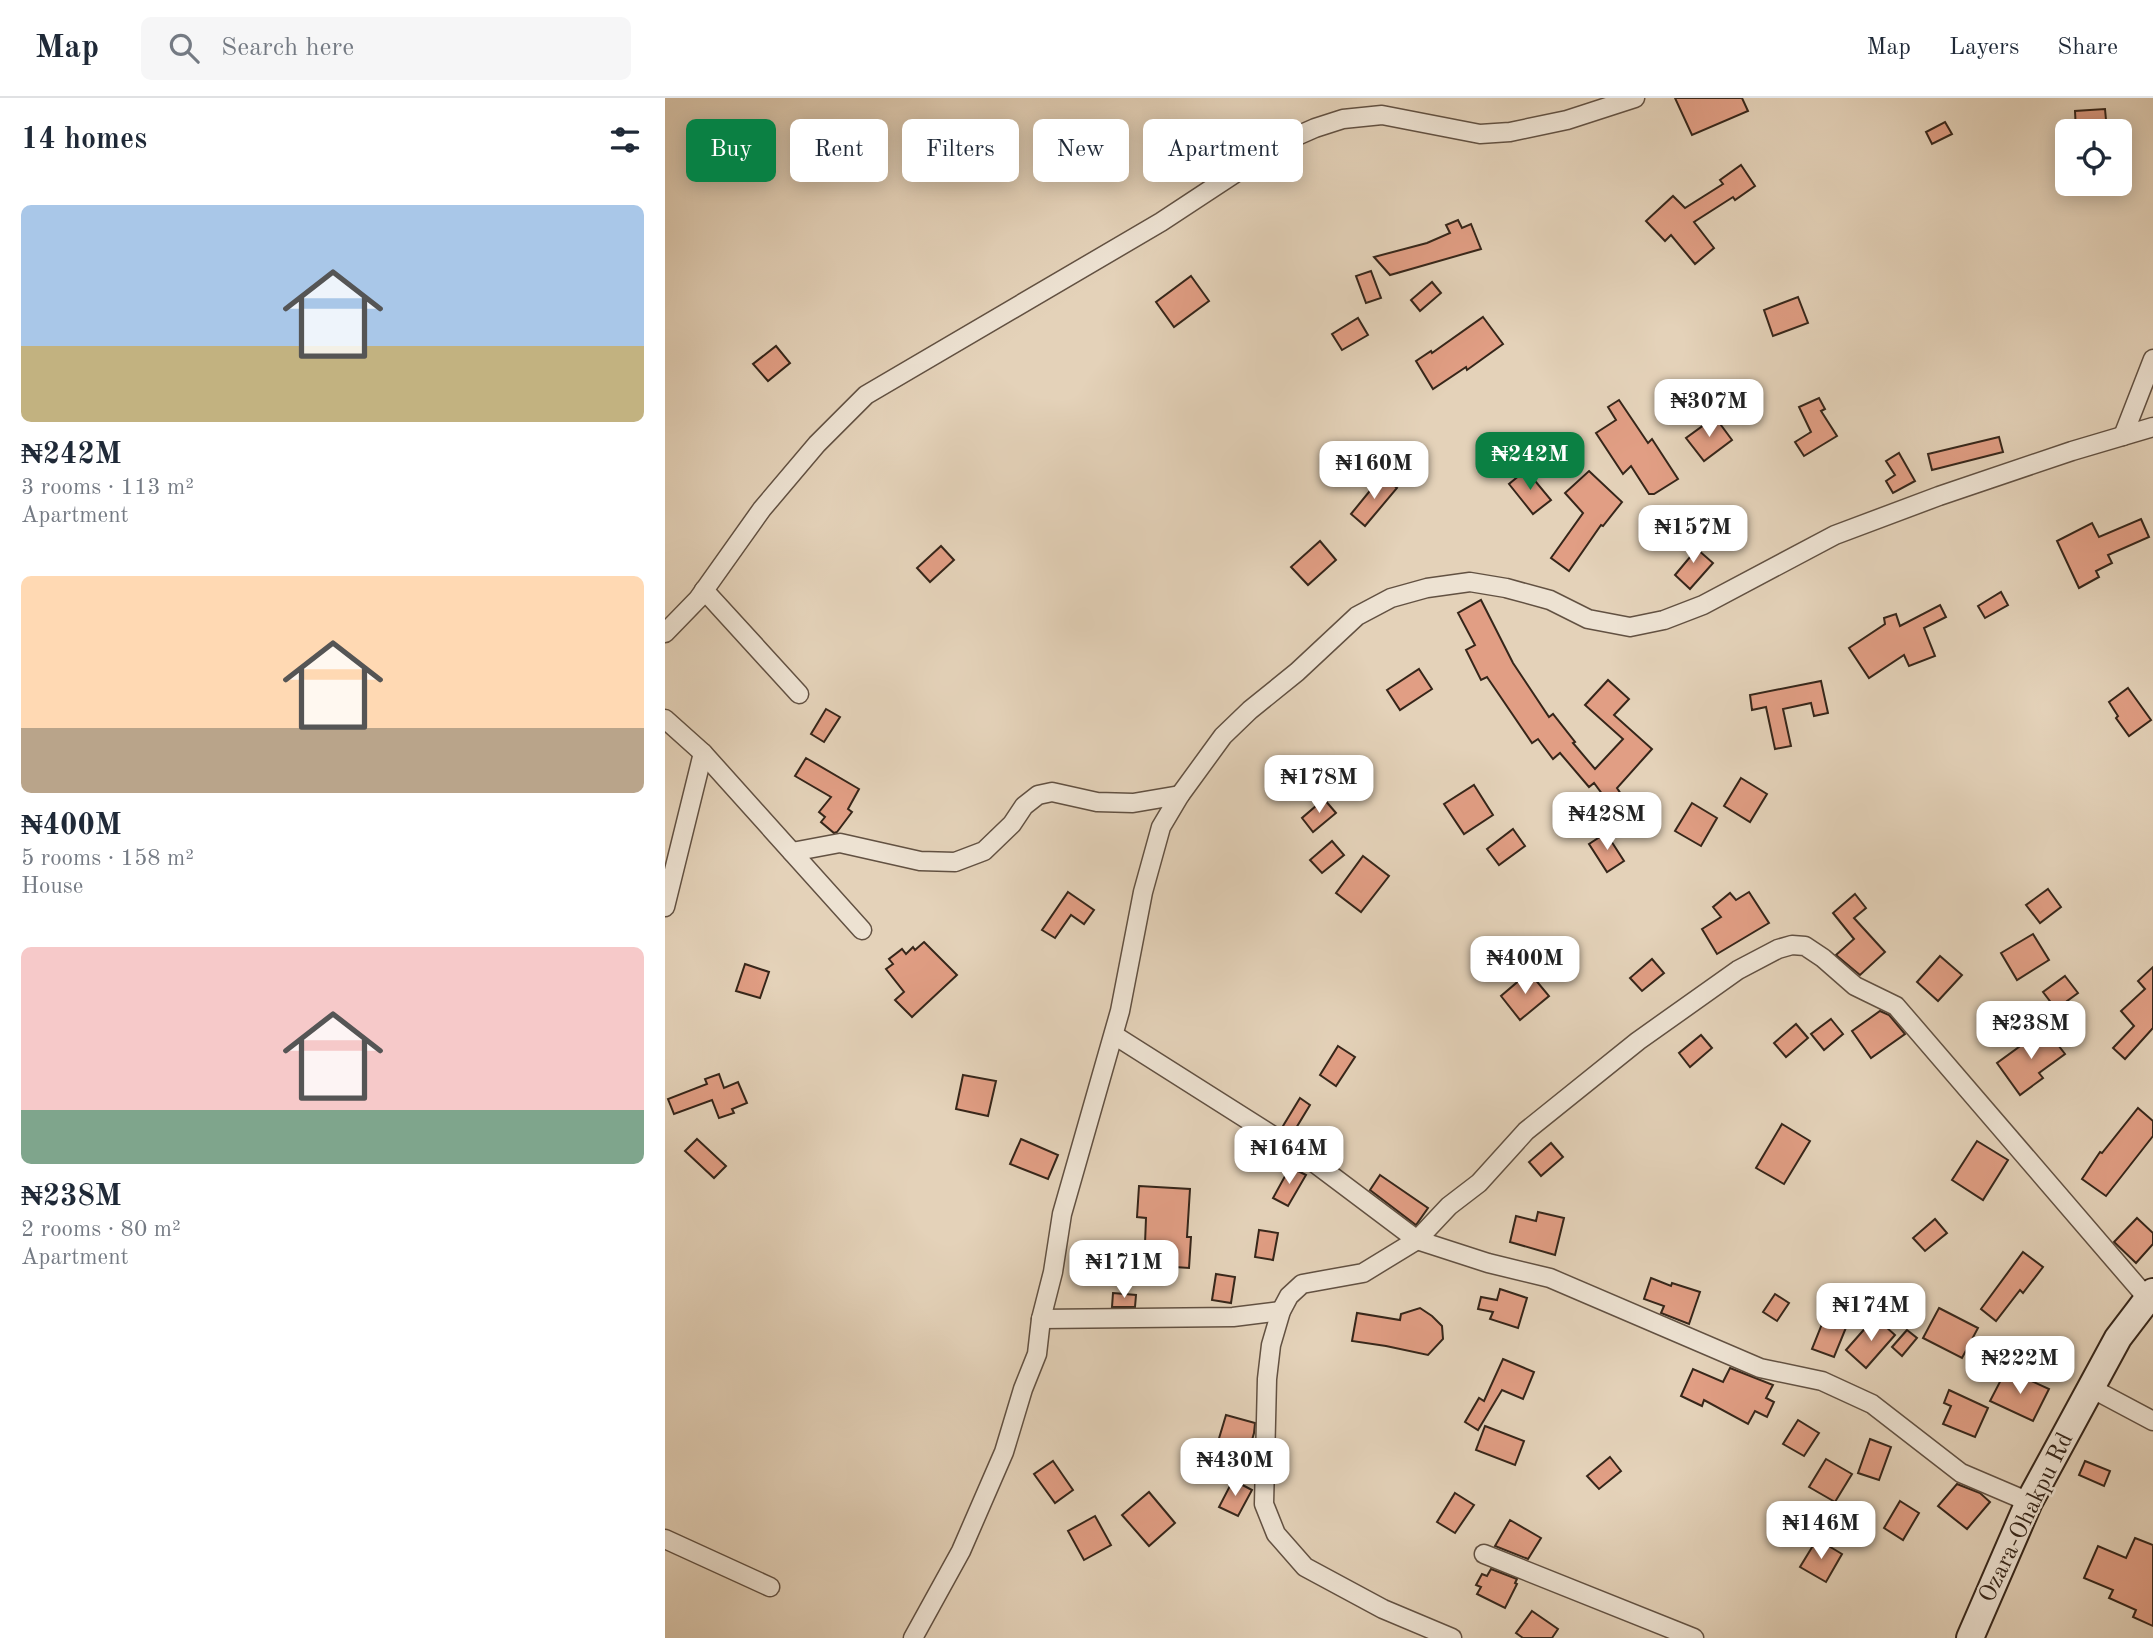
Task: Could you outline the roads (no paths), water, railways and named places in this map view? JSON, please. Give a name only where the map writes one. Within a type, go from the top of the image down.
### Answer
[{"type":"main road","name":"Ozara-Ohakpu Rd","points":[[1970,1638],[2029,1502],[2118,1338],[2150,1296]]},
{"type":"street","points":[[665,633],[704,590],[762,509],[817,444],[866,395],[1161,222],[1281,143],[1343,119],[1382,115],[1480,134],[1510,132],[1566,120],[1635,98]]},
{"type":"street","points":[[2123,436],[2153,359]]},
{"type":"street","points":[[913,1638],[961,1551],[1004,1452],[1037,1354],[1041,1319],[1053,1272],[1062,1214],[1114,1035],[1143,892],[1161,827],[1180,795],[1223,736],[1357,616],[1391,598],[1427,588],[1470,582],[1506,587],[1550,600],[1588,619],[1630,626],[1664,620],[1703,605],[1835,535],[1951,492],[2153,428]]},
{"type":"street","points":[[704,590],[799,694]]},
{"type":"street","points":[[665,719],[703,753],[862,930]]},
{"type":"street","points":[[665,907],[703,753]]},
{"type":"street","points":[[792,852],[839,843],[919,861],[955,862],[984,851],[1012,824],[1024,806],[1038,795],[1052,792],[1097,802],[1132,803],[1180,795]]},
{"type":"street","points":[[1453,1638],[1383,1609],[1305,1567],[1276,1534],[1264,1504],[1265,1452],[1271,1345],[1281,1311],[1289,1296],[1302,1284],[1363,1273],[1417,1240],[1449,1206],[1479,1183],[1526,1131],[1638,1041],[1738,970],[1778,949],[1792,945],[1805,946],[1855,986],[1896,1006],[2021,1154],[2150,1296]]},
{"type":"street","points":[[1114,1035],[1308,1158],[1417,1240],[1488,1263],[1550,1278],[1760,1368],[1822,1381],[1872,1404],[1961,1473],[2029,1502]]},
{"type":"street","points":[[1041,1319],[1220,1317],[1281,1311]]},
{"type":"street","points":[[2091,1388],[2153,1421]]},
{"type":"street","points":[[665,1539],[770,1587]]},
{"type":"street","points":[[1484,1554],[1694,1638]]}]
